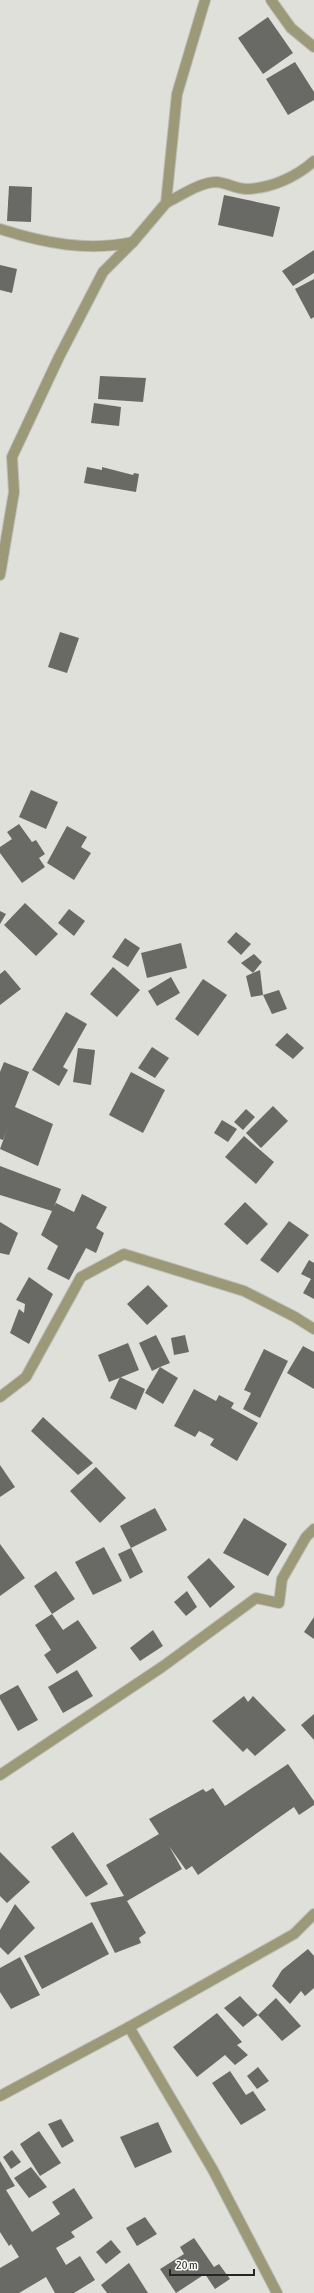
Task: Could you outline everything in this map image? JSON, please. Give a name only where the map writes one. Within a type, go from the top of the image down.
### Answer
[{"type":"street","points":[[166,203],[177,94],[205,0]]},
{"type":"street","points":[[270,0],[291,28],[314,47]]},
{"type":"street","points":[[0,575],[14,492],[12,457],[88,299],[103,272],[133,242],[166,203],[200,186],[217,182],[247,189],[276,184],[304,170],[314,161]]},
{"type":"street","points":[[0,230],[53,243],[86,247],[112,246],[133,242]]},
{"type":"street","points":[[0,1397],[26,1377],[81,1278],[124,1254],[244,1291],[295,1317],[314,1329]]},
{"type":"street","points":[[1,1773],[162,1667],[256,1598],[279,1603],[282,1579],[306,1537],[314,1529]]},
{"type":"street","points":[[0,2096],[129,2027],[294,1934],[314,1914]]},
{"type":"street","points":[[129,2027],[213,2170],[276,2293]]},
{"type":"building","points":[[268,17],[293,53],[263,74],[238,38]]},
{"type":"building","points":[[295,62],[314,92],[314,100],[288,115],[266,79]]},
{"type":"building","points":[[9,186],[32,187],[31,222],[7,221]]},
{"type":"building","points":[[224,195],[280,207],[273,237],[218,225]]},
{"type":"building","points":[[314,250],[314,273],[293,286],[282,271]]},
{"type":"building","points":[[0,265],[17,269],[12,293],[0,290]]},
{"type":"building","points":[[314,279],[314,317],[311,319],[295,289]]},
{"type":"building","points":[[100,376],[146,378],[143,402],[98,399]]},
{"type":"building","points":[[94,403],[121,407],[119,426],[91,423]]},
{"type":"building","points":[[87,467],[102,470],[102,467],[133,475],[134,473],[139,474],[136,492],[84,483]]},
{"type":"building","points":[[60,632],[79,638],[67,673],[48,667]]},
{"type":"building","points":[[31,790],[58,802],[46,829],[19,817]]},
{"type":"building","points":[[19,824],[32,842],[36,840],[45,854],[39,858],[45,867],[22,883],[0,853],[0,847],[12,839],[7,832]]},
{"type":"building","points":[[67,826],[87,837],[81,847],[91,853],[74,880],[47,863]]},
{"type":"building","points":[[25,903],[58,934],[36,956],[4,925]]},
{"type":"building","points":[[69,909],[85,921],[74,936],[58,923]]},
{"type":"building","points":[[0,911],[6,914],[0,924]]},
{"type":"building","points":[[236,932],[251,944],[241,955],[227,942]]},
{"type":"building","points":[[125,938],[140,948],[128,967],[112,957]]},
{"type":"building","points":[[181,943],[187,968],[147,978],[141,953]]},
{"type":"building","points":[[254,954],[262,962],[253,973],[241,963]]},
{"type":"building","points":[[113,967],[140,990],[117,1017],[90,994]]},
{"type":"building","points":[[5,970],[21,989],[0,1005],[0,974]]},
{"type":"building","points":[[260,970],[263,995],[251,997],[246,976]]},
{"type":"building","points":[[171,977],[180,993],[157,1006],[148,991]]},
{"type":"building","points":[[203,979],[227,995],[198,1036],[175,1019]]},
{"type":"building","points":[[279,990],[287,1009],[272,1014],[263,995]]},
{"type":"building","points":[[66,1012],[87,1024],[63,1067],[68,1070],[59,1086],[32,1070]]},
{"type":"building","points":[[287,1033],[304,1048],[293,1059],[275,1045]]},
{"type":"building","points":[[152,1047],[169,1058],[155,1078],[138,1068]]},
{"type":"building","points":[[78,1048],[95,1050],[91,1085],[73,1082]]},
{"type":"building","points":[[4,1062],[29,1072],[15,1107],[53,1124],[38,1166],[0,1149],[8,1127],[3,1140],[0,1139],[0,1072]]},
{"type":"building","points":[[131,1072],[165,1090],[143,1133],[109,1115]]},
{"type":"building","points":[[273,1106],[288,1121],[261,1148],[246,1133]]},
{"type":"building","points":[[246,1109],[255,1117],[243,1130],[234,1122]]},
{"type":"building","points":[[222,1120],[237,1129],[228,1142],[214,1133]]},
{"type":"building","points":[[244,1136],[274,1162],[256,1184],[225,1157]]},
{"type":"building","points":[[0,1166],[61,1189],[54,1207],[56,1203],[74,1212],[82,1194],[107,1207],[96,1228],[104,1233],[96,1253],[86,1248],[69,1280],[47,1269],[58,1246],[41,1235],[52,1211],[0,1195]]},
{"type":"building","points":[[245,1202],[268,1224],[247,1245],[224,1224]]},
{"type":"building","points":[[289,1221],[309,1235],[278,1273],[260,1260]]},
{"type":"building","points":[[0,1222],[18,1233],[9,1255],[0,1253]]},
{"type":"building","points":[[309,1260],[314,1263],[314,1299],[303,1293],[311,1279],[301,1274]]},
{"type":"building","points":[[29,1277],[53,1294],[29,1344],[10,1333],[19,1309],[24,1313],[25,1304],[16,1300]]},
{"type":"building","points":[[148,1285],[168,1306],[147,1325],[127,1304]]},
{"type":"building","points":[[156,1335],[170,1363],[152,1371],[139,1343]]},
{"type":"building","points":[[185,1335],[189,1352],[174,1355],[171,1338]]},
{"type":"building","points":[[128,1343],[139,1370],[109,1382],[98,1355]]},
{"type":"building","points":[[303,1346],[314,1352],[314,1389],[287,1373]]},
{"type":"building","points":[[264,1349],[288,1361],[260,1418],[243,1409],[251,1393],[244,1390]]},
{"type":"building","points":[[160,1367],[178,1378],[163,1404],[145,1393]]},
{"type":"building","points":[[120,1377],[145,1389],[136,1410],[110,1398]]},
{"type":"building","points":[[194,1389],[216,1401],[219,1395],[234,1403],[231,1408],[258,1423],[237,1461],[210,1445],[214,1439],[199,1431],[195,1437],[174,1426]]},
{"type":"building","points":[[43,1417],[93,1463],[78,1475],[31,1431]]},
{"type":"building","points":[[0,1465],[15,1487],[0,1497]]},
{"type":"building","points":[[96,1467],[126,1498],[100,1523],[70,1491]]},
{"type":"building","points":[[155,1508],[167,1530],[131,1548],[120,1526]]},
{"type":"building","points":[[244,1518],[287,1544],[268,1576],[223,1553]]},
{"type":"building","points":[[0,1544],[25,1578],[0,1596]]},
{"type":"building","points":[[104,1547],[122,1581],[93,1595],[75,1562]]},
{"type":"building","points":[[131,1548],[143,1572],[130,1579],[118,1554]]},
{"type":"building","points":[[209,1558],[235,1587],[210,1608],[187,1577]]},
{"type":"building","points":[[56,1571],[75,1599],[52,1614],[34,1586]]},
{"type":"building","points":[[187,1591],[197,1607],[186,1616],[174,1602]]},
{"type":"building","points":[[52,1614],[63,1630],[78,1620],[97,1648],[57,1674],[44,1655],[51,1650],[35,1625]]},
{"type":"building","points":[[314,1617],[314,1639],[304,1632]]},
{"type":"building","points":[[153,1630],[163,1646],[140,1661],[130,1648]]},
{"type":"building","points":[[77,1670],[93,1696],[63,1713],[48,1687]]},
{"type":"building","points":[[18,1685],[38,1720],[18,1731],[0,1699],[0,1695]]},
{"type":"building","points":[[244,1696],[248,1702],[253,1696],[286,1730],[255,1756],[247,1748],[243,1752],[212,1721]]},
{"type":"building","points":[[314,1714],[314,1740],[301,1725]]},
{"type":"building","points":[[288,1764],[314,1801],[314,1805],[299,1815],[294,1807],[198,1875],[192,1866],[186,1870],[169,1846],[182,1869],[127,1901],[146,1933],[139,1938],[141,1943],[115,1953],[90,1903],[124,1896],[106,1865],[159,1834],[149,1819],[203,1789],[206,1792],[213,1788],[225,1806]]},
{"type":"building","points":[[73,1832],[108,1884],[86,1897],[51,1847]]},
{"type":"building","points":[[0,1852],[30,1882],[7,1903],[0,1896]]},
{"type":"building","points":[[15,1904],[35,1928],[8,1955],[0,1947],[0,1930]]},
{"type":"building","points":[[92,1922],[109,1954],[42,1989],[24,1956]]},
{"type":"building","points":[[308,1949],[314,1956],[314,1988],[305,1996],[301,1991],[290,2004],[272,1986],[282,1970]]},
{"type":"building","points":[[20,1957],[40,1995],[11,2009],[0,1992],[0,1968]]},
{"type":"building","points":[[240,1996],[258,2015],[243,2027],[224,2008]]},
{"type":"building","points":[[276,1998],[301,2026],[282,2041],[258,2015]]},
{"type":"building","points":[[217,2013],[242,2042],[237,2045],[248,2055],[235,2065],[225,2055],[197,2077],[173,2047]]},
{"type":"building","points":[[258,2067],[269,2081],[257,2089],[247,2076]]},
{"type":"building","points":[[230,2071],[246,2095],[253,2091],[266,2110],[241,2125],[212,2083]]},
{"type":"building","points":[[61,2119],[74,2141],[62,2148],[48,2124]]},
{"type":"building","points":[[158,2122],[172,2152],[135,2168],[120,2137]]},
{"type":"building","points":[[39,2131],[61,2163],[40,2176],[20,2144]]},
{"type":"building","points":[[12,2150],[21,2162],[11,2169],[3,2157]]},
{"type":"building","points":[[0,2161],[15,2186],[6,2190],[32,2232],[60,2214],[52,2202],[74,2188],[93,2218],[71,2232],[75,2237],[56,2248],[66,2265],[80,2256],[95,2280],[74,2293],[55,2293],[46,2277],[19,2293],[0,2293],[0,2268],[19,2257],[11,2244],[9,2246],[0,2232]]},
{"type":"building","points":[[31,2167],[47,2187],[29,2198],[14,2178]]},
{"type":"building","points":[[145,2217],[157,2234],[137,2246],[126,2228]]},
{"type":"building","points":[[194,2238],[214,2267],[219,2264],[230,2279],[215,2289],[205,2274],[176,2293],[160,2269],[184,2254],[180,2247]]},
{"type":"building","points":[[111,2240],[121,2252],[106,2264],[96,2252]]},
{"type":"building","points":[[129,2263],[148,2293],[107,2293],[101,2285]]}]
